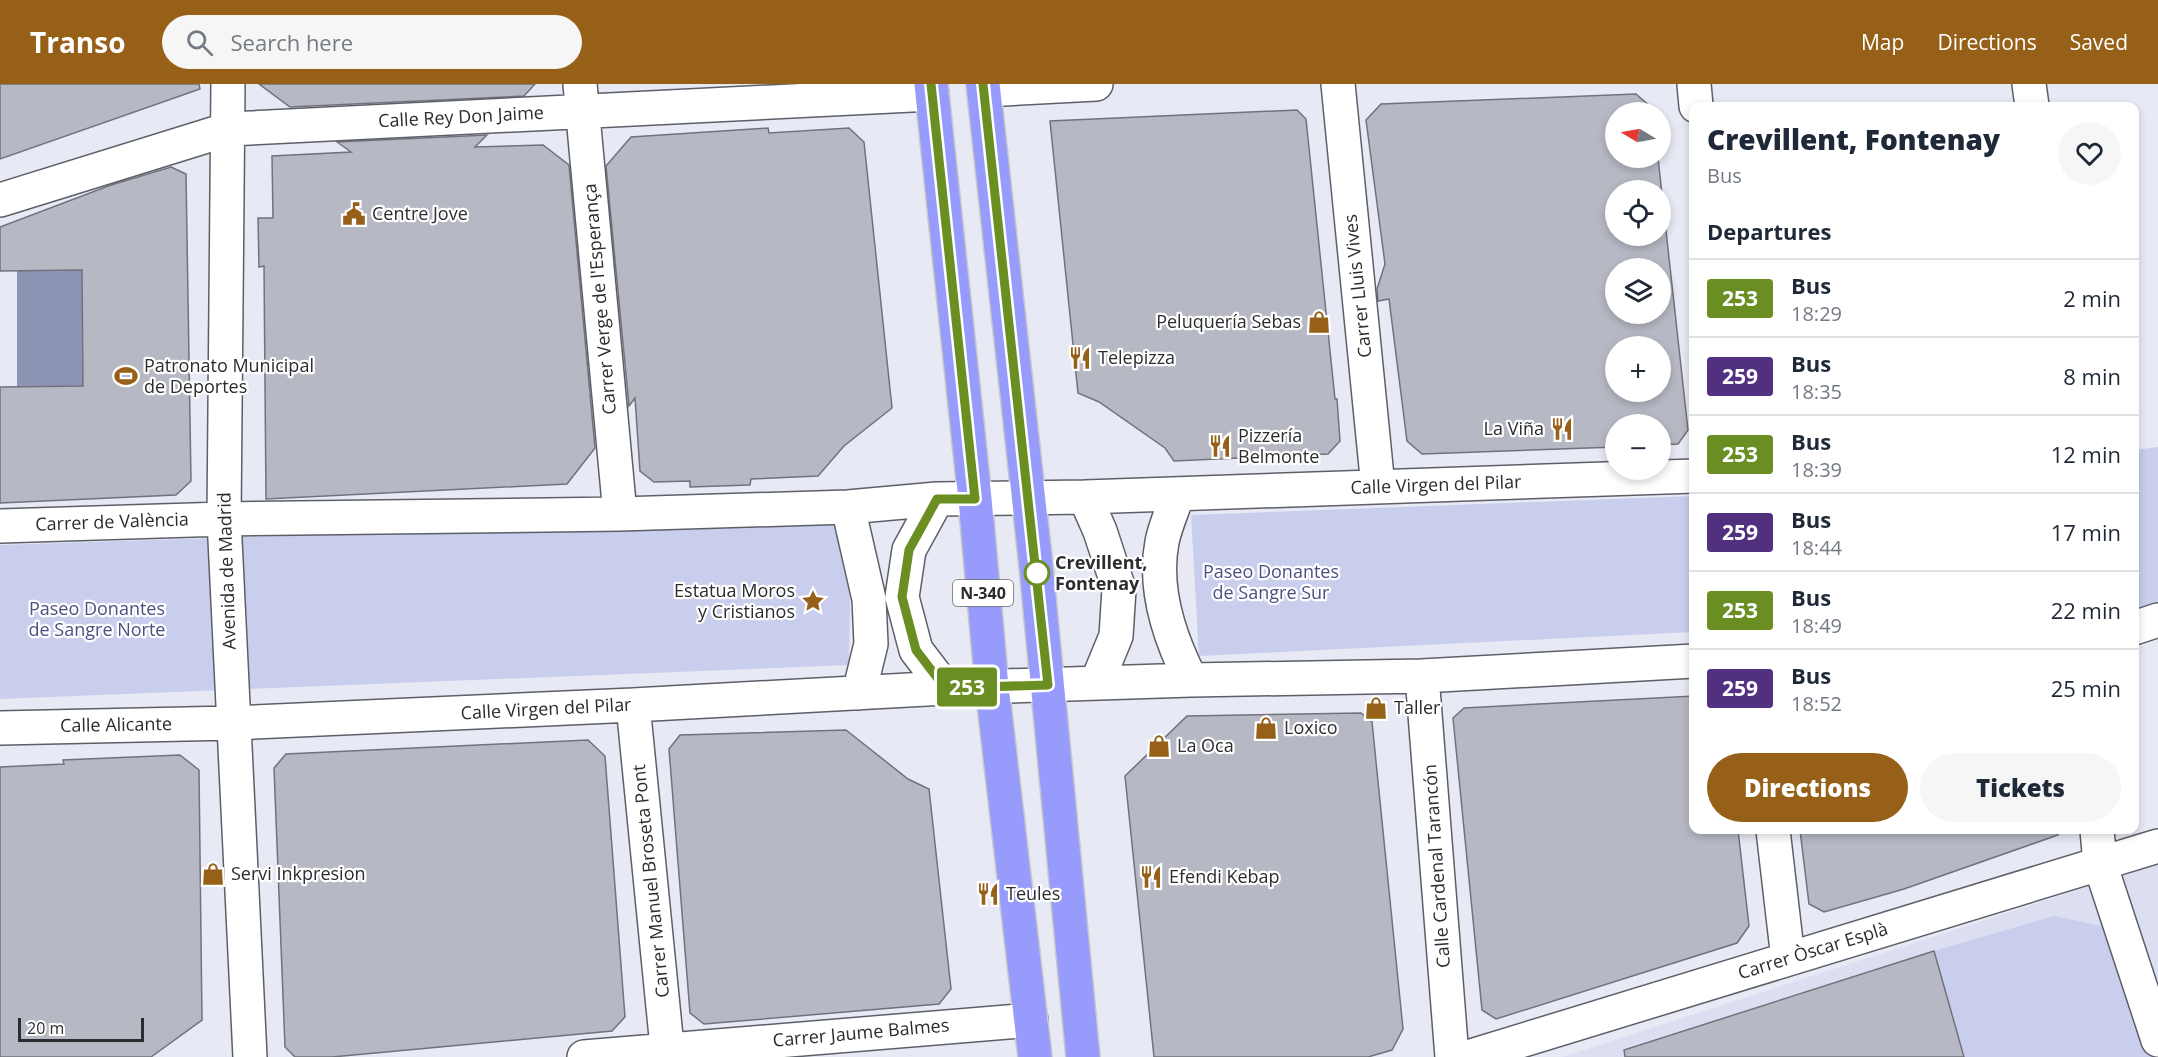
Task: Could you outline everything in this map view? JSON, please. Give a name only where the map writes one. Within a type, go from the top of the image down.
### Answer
[{"type":"highway","name":"N-340","points":[[984,87],[1029,498],[1083,1057]]},
{"type":"highway","name":"N-340","points":[[932,89],[975,499],[992,687],[1035,1057]]},
{"type":"street","name":"Avenida de Madrid","points":[[228,84],[224,519],[232,723],[250,1057]]},
{"type":"street","points":[[984,87],[1096,84]]},
{"type":"street","name":"Carrer Lluis Vives","points":[[1338,84],[1378,487]]},
{"type":"street","points":[[1694,84],[1696,102]]},
{"type":"street","points":[[2029,84],[2031,102]]},
{"type":"street","name":"Calle Rey Don Jaime","points":[[0,200],[229,129],[581,98],[932,89]]},
{"type":"street","name":"Carrer Verge de l'Esperança","points":[[581,98],[620,514]]},
{"type":"street","name":"Calle Virgen del Pilar","points":[[224,519],[620,514],[848,507],[937,499],[1085,497],[1689,476]]},
{"type":"street","points":[[1178,494],[1162,542],[1160,588],[1176,651],[1191,680]]},
{"type":"street","points":[[1085,497],[1100,531],[1119,589],[1116,636],[1097,682]]},
{"type":"street","points":[[937,499],[909,550],[902,597],[916,650],[945,688]]},
{"type":"street","points":[[848,507],[869,599],[871,644],[859,693]]},
{"type":"street","name":"Carrer de València","points":[[0,526],[224,519]]},
{"type":"street","points":[[2139,626],[2158,620]]},
{"type":"street","points":[[2139,644],[2158,642]]},
{"type":"street","name":"Calle Virgen del Pilar","points":[[232,723],[945,688],[1097,682],[1422,675],[1689,661]]},
{"type":"street","name":"Calle Cardenal Tarancón","points":[[1422,675],[1452,1057]]},
{"type":"street","name":"Carrer Manuel Broseta Pont","points":[[633,705],[668,1053]]},
{"type":"street","name":"Calle Alicante","points":[[0,728],[232,723]]},
{"type":"street","points":[[1773,834],[1788,958]]},
{"type":"street","points":[[2097,834],[2100,864],[2158,1040]]},
{"type":"street","name":"Carrer Òscar Esplà","points":[[1468,1057],[2158,846]]},
{"type":"street","name":"Carrer Jaume Balmes","points":[[584,1057],[668,1053],[1031,1020]]},
{"type":"shaded area","points":[[82,270],[83,386],[17,387],[17,271]]},
{"type":"shaded area","points":[[2158,864],[2158,1057],[1562,1057],[2155,865]]},
{"type":"green space","points":[[2158,447],[2158,601],[2139,608],[2139,449]]},
{"type":"green space","name":"Paseo Donantes de Sangre Sur","points":[[1689,496],[1689,632],[1199,656],[1191,515]]},
{"type":"green space","name":"Paseo Donantes de Sangre Norte","points":[[844,518],[850,600],[849,665],[0,699],[0,545]]},
{"type":"green space","points":[[2054,916],[2115,929],[2151,1057],[1964,1057],[1934,951]]},
{"type":"building","points":[[0,84],[199,84],[200,89],[0,159]]},
{"type":"building","points":[[259,84],[535,84],[524,96],[290,107]]},
{"type":"building","points":[[1636,94],[1645,102],[1605,102],[1605,168],[1659,168],[1660,180],[1605,180],[1605,246],[1668,246],[1669,258],[1605,258],[1605,324],[1671,324],[1671,276],[1688,430],[1678,444],[1671,444],[1671,414],[1605,414],[1605,447],[1422,454],[1407,441],[1389,299],[1378,301],[1377,289],[1385,264],[1366,120],[1381,104]]},
{"type":"building","points":[[1297,110],[1306,119],[1340,441],[1328,454],[1174,461],[1165,448],[1099,402],[1078,393],[1050,121]]},
{"type":"building","points":[[768,128],[769,133],[849,128],[864,142],[892,408],[844,446],[818,476],[751,479],[750,485],[690,487],[690,481],[654,482],[640,471],[635,398],[629,406],[606,166],[631,137]]},
{"type":"building","points":[[487,135],[475,147],[543,145],[569,165],[595,448],[567,484],[266,499],[264,266],[259,267],[258,218],[273,218],[272,156],[351,152],[337,142]]},
{"type":"building","name":"Patronato Municipal de Deportes","points":[[171,167],[186,174],[191,481],[176,495],[0,503],[0,387],[83,386],[82,270],[0,271],[0,227],[111,185]]},
{"type":"building","points":[[1689,696],[1689,834],[1738,834],[1749,926],[1737,943],[1496,1019],[1482,1010],[1453,718],[1464,708]]},
{"type":"building","points":[[1361,713],[1372,722],[1403,1029],[1392,1050],[1368,1057],[1154,1057],[1125,776],[1187,716]]},
{"type":"building","points":[[846,730],[908,779],[929,789],[951,989],[939,1004],[704,1024],[690,1013],[669,749],[680,735]]},
{"type":"building","points":[[588,740],[605,756],[625,1017],[612,1031],[332,1057],[295,1057],[285,1047],[274,768],[286,754]]},
{"type":"building","points":[[180,755],[199,770],[202,1020],[151,1057],[0,1057],[0,767],[64,764],[63,760]]},
{"type":"building","points":[[1800,834],[2058,834],[1904,889],[1824,912],[1809,904]]},
{"type":"building","points":[[1934,951],[1964,1057],[1625,1057],[1624,1050]]},
{"type":"bus line","name":"253","points":[[931,84],[975,499],[937,499],[909,550],[902,597],[916,650],[945,688],[1048,685],[983,84]]},
{"type":"place","name":"Centre Jove","points":[[354,214]]},
{"type":"place","name":"Peluquería Sebas","points":[[1319,322]]},
{"type":"place","name":"Telepizza","points":[[1080,358]]},
{"type":"place","name":"Patronato Municipal de Deportes","points":[[126,376]]},
{"type":"place","name":"La Viña","points":[[1562,429]]},
{"type":"place","name":"Pizzería Belmonte","points":[[1220,446]]},
{"type":"place","name":"Crevillent, Fontenay","points":[[1037,573]]},
{"type":"place","name":"Estatua Moros y Cristianos","points":[[813,601]]},
{"type":"place","name":"Taller","points":[[1376,708]]},
{"type":"place","name":"Loxico","points":[[1266,728]]},
{"type":"place","name":"La Oca","points":[[1159,746]]},
{"type":"place","name":"Servi Inkpresion","points":[[213,874]]},
{"type":"place","name":"Efendi Kebap","points":[[1151,877]]},
{"type":"place","name":"Teules","points":[[988,894]]}]
